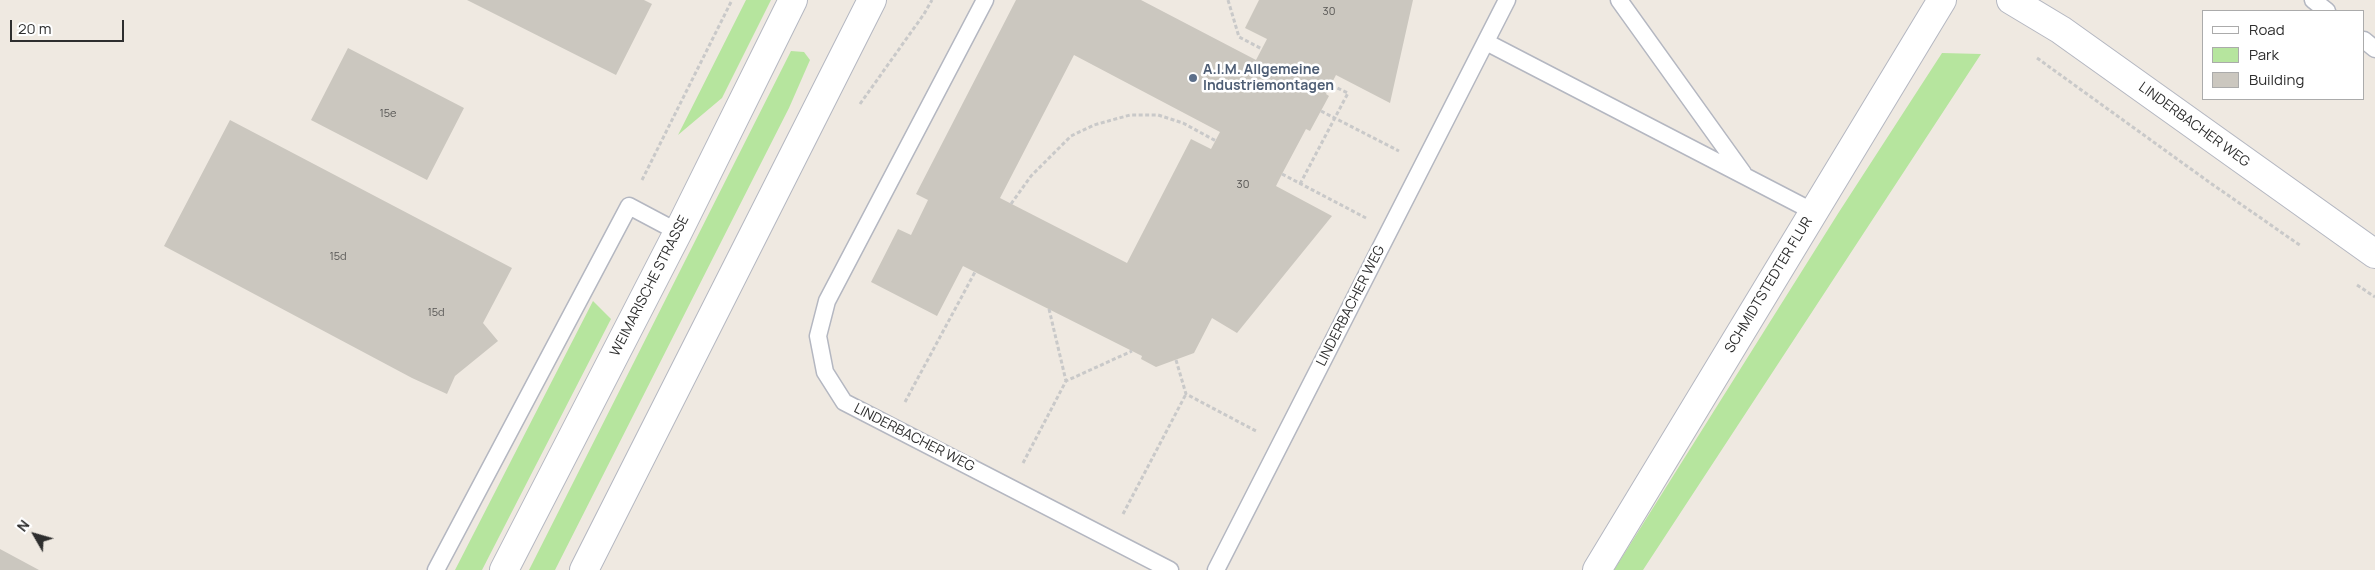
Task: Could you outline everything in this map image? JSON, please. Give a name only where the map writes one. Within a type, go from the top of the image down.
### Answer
[{"type":"main road","name":"WEIMARISCHE STRASSE","points":[[504,570],[678,232],[793,0]]},
{"type":"main road","points":[[584,570],[872,0]]},
{"type":"main road","name":"SCHMIDTSTEDTER FLUR","points":[[1597,570],[1942,0]]},
{"type":"main road","name":"LINDERBACHER WEG","points":[[2012,0],[2061,30],[2375,254]]},
{"type":"lane","name":"LINDERBACHER WEG","points":[[985,0],[827,300],[818,336],[825,372],[844,402],[1170,570]]},
{"type":"lane","name":"LINDERBACHER WEG","points":[[1216,570],[1508,0]]},
{"type":"lane","points":[[1618,0],[1746,176]]},
{"type":"lane","points":[[2313,0],[2326,10]]},
{"type":"lane","points":[[2365,41],[2375,49]]},
{"type":"lane","points":[[1486,42],[1814,212]]},
{"type":"lane","points":[[436,570],[629,206],[678,232]]},
{"type":"path","points":[[629,206],[732,0]]},
{"type":"path","points":[[855,111],[932,0]]},
{"type":"path","points":[[1228,0],[1239,37],[1262,49]]},
{"type":"path","points":[[2032,54],[2304,248]]},
{"type":"path","points":[[1300,184],[1348,93],[1331,85]]},
{"type":"path","points":[[1321,111],[1424,164]]},
{"type":"path","points":[[1011,204],[1031,176],[1071,136],[1094,124],[1130,115],[1158,115],[1183,123],[1216,141]]},
{"type":"path","points":[[1282,174],[1390,230]]},
{"type":"path","points":[[892,427],[975,272]]},
{"type":"path","points":[[2351,281],[2375,297]]},
{"type":"path","points":[[1049,309],[1066,381]]},
{"type":"path","points":[[1010,488],[1066,381],[1132,351]]},
{"type":"path","points":[[1110,539],[1186,394],[1176,360]]},
{"type":"path","points":[[1186,394],[1280,444]]},
{"type":"green space","points":[[746,0],[771,0],[722,98],[678,135]]},
{"type":"green space","points":[[791,51],[804,52],[810,60],[789,108],[555,570],[529,570]]},
{"type":"green space","points":[[1942,53],[1981,54],[1643,570],[1614,570],[1839,212]]},
{"type":"green space","points":[[593,301],[611,319],[482,570],[455,570]]},
{"type":"building","points":[[467,0],[644,0],[652,4],[616,75]]},
{"type":"building","points":[[1016,0],[1141,0],[1256,60],[1267,39],[1245,28],[1259,0],[1413,0],[1390,103],[1336,75],[1326,94],[1329,96],[1310,131],[1306,129],[1276,186],[1332,216],[1237,333],[1212,318],[1194,353],[1156,367],[1141,359],[1142,356],[963,266],[937,316],[871,282],[898,229],[911,235],[928,200],[916,194]],"holes":[[[1074,55],[1220,132],[1211,149],[1191,139],[1127,263],[1000,198]]]},
{"type":"building","points":[[348,48],[464,108],[427,180],[311,120]]},
{"type":"building","points":[[230,120],[512,268],[483,323],[498,341],[455,376],[447,394],[412,378],[164,246]]},
{"type":"building","points":[[0,549],[39,570],[0,570]]},
{"type":"place","name":"A.I.M. Allgemeine Industriemontagen","points":[[1193,78]]}]
